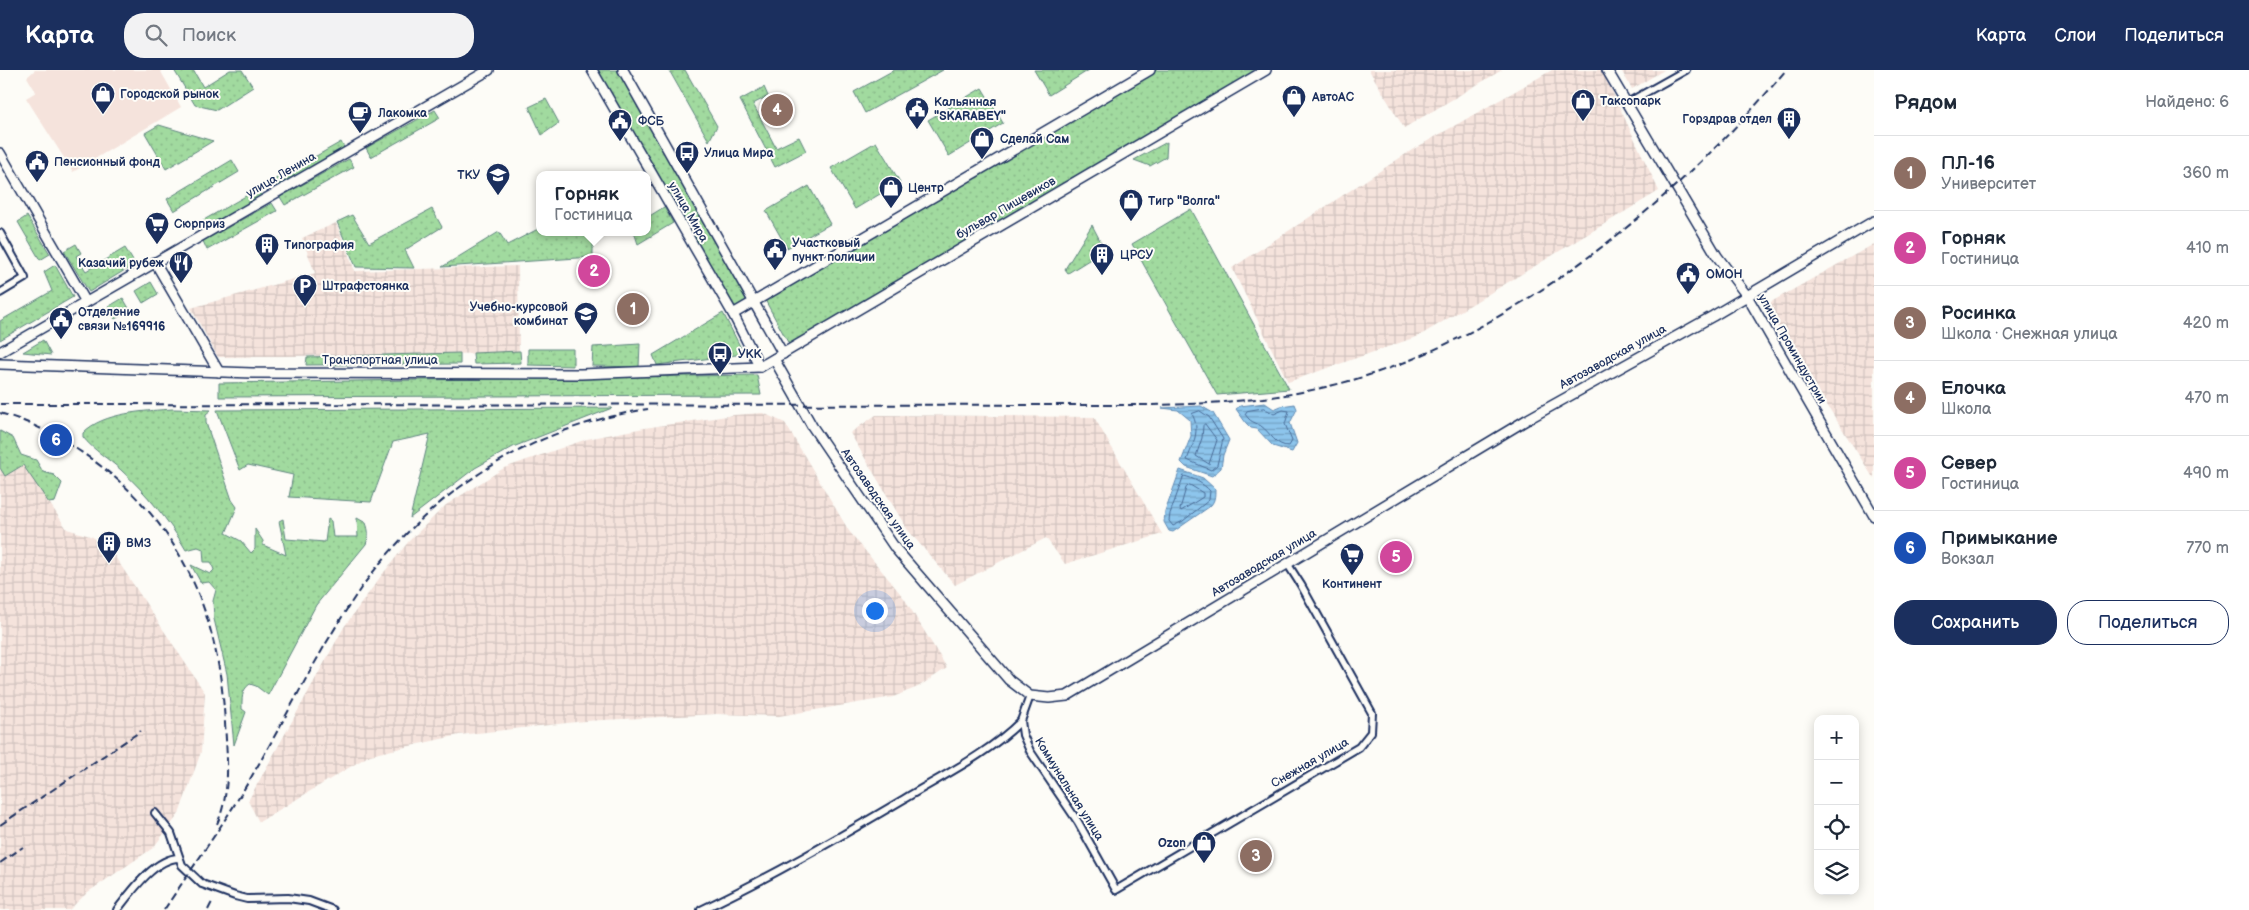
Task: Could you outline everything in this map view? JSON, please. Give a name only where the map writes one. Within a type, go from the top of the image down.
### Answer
[{"type":"main road","name":"улица Ленина","points":[[0,352],[489,70]]},
{"type":"main road","name":"улица Мира","points":[[592,70],[650,171]]},
{"type":"main road","name":"улица Мира","points":[[623,70],[783,354]]},
{"type":"main road","points":[[733,314],[1150,70]]},
{"type":"main road","name":"бульвар Пищевиков","points":[[760,367],[1266,70]]},
{"type":"main road","name":"улица Проминдустрии","points":[[1607,70],[1716,256],[1747,296],[1874,516]]},
{"type":"main road","points":[[0,153],[86,302]]},
{"type":"main road","name":"улица Мира","points":[[651,172],[733,314],[760,367]]},
{"type":"main road","name":"Автозаводская улица","points":[[774,359],[812,426],[896,548],[1009,680],[1030,696],[1067,696],[1528,419],[1747,296],[1874,221]]},
{"type":"main road","points":[[155,262],[219,372]]},
{"type":"main road","name":"Транспортная улица","points":[[0,364],[219,372],[581,374],[760,367]]},
{"type":"street","points":[[1627,102],[1686,70]]},
{"type":"street","points":[[0,233],[25,278],[0,293]]},
{"type":"street","name":"Снежная улица","points":[[1116,890],[1359,747],[1371,732],[1372,713],[1301,585],[1286,563]]},
{"type":"street","points":[[701,910],[806,856],[984,751],[1021,721],[1030,696]]},
{"type":"street","name":"Коммунальная улица","points":[[1021,721],[1023,735],[1030,751],[1078,822],[1116,890]]},
{"type":"street","points":[[155,812],[171,833],[179,858],[194,878],[224,893],[247,899],[288,898],[309,901],[333,910]]},
{"type":"street","points":[[117,910],[134,888],[162,862],[179,858]]},
{"type":"shaded area","name":"Городской рынок","points":[[35,70],[160,70],[181,107],[73,172],[26,98],[36,92],[27,77]]},
{"type":"shaded area","points":[[1369,70],[1502,70],[1404,128]]},
{"type":"shaded area","points":[[1552,70],[1602,70],[1659,191],[1419,336],[1288,382],[1232,268],[1412,150]]},
{"type":"shaded area","points":[[1621,70],[1664,70],[1632,89]]},
{"type":"shaded area","points":[[336,223],[355,271],[518,266],[519,353],[218,357],[191,308],[315,273],[302,238]]},
{"type":"shaded area","points":[[1874,244],[1874,479],[1764,306]]},
{"type":"shaded area","points":[[763,413],[785,423],[849,531],[904,598],[947,668],[918,687],[893,697],[779,716],[717,714],[585,721],[459,735],[370,755],[259,822],[248,801],[344,627],[409,541],[446,505],[504,468],[587,439],[644,428],[734,415]]},
{"type":"shaded area","points":[[876,415],[1094,417],[1162,534],[1065,564],[1046,538],[955,585],[907,529],[850,433]]},
{"type":"shaded area","points":[[23,464],[67,529],[93,537],[104,553],[110,549],[205,693],[201,752],[179,814],[153,848],[88,892],[69,910],[0,910],[0,468],[5,476]]},
{"type":"green space","points":[[174,70],[193,70],[203,87],[230,70],[242,70],[253,87],[217,110],[195,105]]},
{"type":"green space","points":[[597,70],[618,70],[748,300],[733,309]]},
{"type":"green space","points":[[669,70],[685,70],[717,126],[709,141]]},
{"type":"green space","points":[[894,70],[943,70],[865,113],[854,92]]},
{"type":"green space","points":[[1034,70],[1089,70],[1049,95]]},
{"type":"green space","points":[[1156,70],[1256,70],[790,346],[764,298]]},
{"type":"green space","points":[[764,87],[768,96],[753,104],[776,148],[799,137],[806,151],[775,167],[740,100]]},
{"type":"green space","points":[[982,88],[1003,123],[949,156],[928,120]]},
{"type":"green space","points":[[546,99],[559,123],[542,135],[529,107]]},
{"type":"green space","points":[[435,110],[440,118],[371,157],[366,148]]},
{"type":"green space","points":[[159,125],[213,141],[166,169],[145,133]]},
{"type":"green space","points":[[341,142],[346,151],[277,189],[272,181]]},
{"type":"green space","points":[[876,142],[900,182],[855,209],[831,168]]},
{"type":"green space","points":[[1167,142],[1166,157],[1150,166],[1134,160]]},
{"type":"green space","points":[[349,159],[354,167],[285,205],[280,197]]},
{"type":"green space","points":[[232,160],[239,172],[174,211],[167,199]]},
{"type":"green space","points":[[809,186],[830,224],[787,248],[766,211]]},
{"type":"green space","points":[[258,189],[262,196],[200,233],[195,225]]},
{"type":"green space","points":[[272,203],[277,211],[207,250],[203,241]]},
{"type":"green space","points":[[664,207],[673,223],[638,244],[635,236],[651,236],[651,215]]},
{"type":"green space","points":[[432,209],[442,227],[405,250],[414,268],[356,267],[337,222],[352,215],[369,243]]},
{"type":"green space","points":[[1191,209],[1289,389],[1217,395],[1132,244]]},
{"type":"green space","points":[[27,216],[50,254],[40,260],[18,222]]},
{"type":"green space","points":[[1092,225],[1105,250],[1068,273],[1065,269]]},
{"type":"green space","points":[[536,230],[536,236],[590,236],[593,241],[593,257],[442,267],[499,232],[507,245]]},
{"type":"green space","points":[[76,244],[81,253],[76,256],[86,271],[125,248],[135,264],[89,292],[64,251]]},
{"type":"green space","points":[[55,265],[73,297],[0,340],[0,321],[52,291],[44,272]]},
{"type":"green space","points":[[151,282],[158,294],[143,303],[136,291]]},
{"type":"green space","points":[[123,298],[130,310],[115,319],[108,307]]},
{"type":"green space","points":[[723,313],[744,354],[657,365],[653,355]]},
{"type":"green space","points":[[43,340],[51,355],[23,352]]},
{"type":"green space","points":[[640,344],[639,367],[592,366],[593,347]]},
{"type":"green space","points":[[528,349],[573,349],[573,366],[528,365]]},
{"type":"green space","points":[[520,351],[521,363],[474,364],[473,353]]},
{"type":"green space","points":[[460,353],[460,364],[306,365],[307,357]]},
{"type":"green space","points":[[757,375],[761,395],[219,397],[219,383]]},
{"type":"green space","points":[[612,408],[513,447],[475,468],[410,518],[430,434],[393,442],[371,502],[289,497],[293,475],[248,465],[240,470],[217,410]]},
{"type":"green space","points":[[173,409],[211,410],[206,414],[206,423],[232,500],[237,507],[226,533],[241,541],[251,553],[255,549],[255,529],[263,541],[263,545],[286,555],[279,521],[283,519],[286,539],[325,542],[328,519],[331,521],[333,537],[358,537],[357,518],[366,523],[368,529],[366,544],[316,605],[268,695],[250,684],[245,689],[242,709],[246,712],[234,745],[227,674],[214,619],[213,601],[216,590],[209,582],[201,583],[191,565],[210,574],[214,570],[211,562],[204,562],[203,549],[198,547],[186,550],[165,518],[139,488],[83,437],[83,433],[92,426],[113,417],[138,412]]},
{"type":"green space","points":[[0,431],[13,438],[21,455],[36,460],[43,472],[54,475],[62,483],[55,502],[49,503],[23,465],[5,476],[0,468]]},
{"type":"water","points":[[1265,403],[1274,409],[1295,404],[1297,409],[1290,423],[1297,443],[1292,452],[1273,446],[1257,429],[1251,428],[1246,423],[1236,409],[1240,406]]},
{"type":"water","points":[[1201,406],[1213,413],[1229,440],[1223,455],[1221,468],[1212,476],[1186,467],[1181,462],[1191,436],[1190,420],[1178,410],[1162,408]]},
{"type":"water","points":[[1180,470],[1203,478],[1215,489],[1215,496],[1209,507],[1173,532],[1169,531],[1164,522],[1165,512]]},
{"type":"railway","points":[[0,404],[1152,405],[1234,401],[1316,389],[1369,375],[1427,353],[1485,324],[1542,290],[1597,251],[1650,208],[1745,117],[1786,70]]},
{"type":"railway","points":[[164,910],[243,791],[346,610],[389,553],[419,522],[451,494],[486,469],[523,448],[563,431],[604,418],[648,409]]},
{"type":"railway","points":[[0,413],[37,427],[61,439],[94,461],[125,487],[151,514],[173,544],[191,576],[215,646],[221,684],[227,749],[227,775],[224,800],[217,824]]},
{"type":"railway","points":[[0,825],[141,731]]},
{"type":"railway","points":[[0,863],[23,847]]},
{"type":"railway","points":[[208,910],[213,900]]},
{"type":"place","name":"Елочка","points":[[777,110]]},
{"type":"place","name":"Городской рынок","points":[[103,115]]},
{"type":"place","name":"АвтоАС","points":[[1294,118]]},
{"type":"place","name":"Таксопарк","points":[[1583,122]]},
{"type":"place","name":"Кальянная \"SKARABEY\"","points":[[917,130]]},
{"type":"place","name":"Лакомка","points":[[360,134]]},
{"type":"place","name":"Горздрав отдел","points":[[1789,140]]},
{"type":"place","name":"ФСБ","points":[[620,142]]},
{"type":"place","name":"Сделай Сам","points":[[982,160]]},
{"type":"place","name":"Улица Мира","points":[[687,174]]},
{"type":"place","name":"Пенсионный фонд","points":[[37,183]]},
{"type":"place","name":"ТКУ","points":[[498,196]]},
{"type":"place","name":"Центр","points":[[891,209]]},
{"type":"place","name":"Тигр \"Волга\"","points":[[1131,222]]},
{"type":"place","name":"Сюрприз","points":[[157,245]]},
{"type":"place","name":"Типография","points":[[267,266]]},
{"type":"place","name":"Горняк","points":[[594,271]]},
{"type":"place","name":"Участковый пункт полиции","points":[[775,271]]},
{"type":"place","name":"ЦРСУ","points":[[1102,276]]},
{"type":"place","name":"Казачий рубеж","points":[[181,284]]},
{"type":"place","name":"ОМОН","points":[[1688,295]]},
{"type":"place","name":"Штрафстоянка","points":[[305,307]]},
{"type":"place","name":"ПЛ-16","points":[[633,309]]},
{"type":"place","name":"Учебно-курсовой комбинат","points":[[586,335]]},
{"type":"place","name":"Отделение связи №169916","points":[[61,340]]},
{"type":"place","name":"УКК","points":[[720,375]]},
{"type":"place","name":"Примыкание","points":[[56,440]]},
{"type":"place","name":"Север","points":[[1396,557]]},
{"type":"place","name":"ВМЗ","points":[[109,564]]},
{"type":"place","name":"Континент","points":[[1352,576]]},
{"type":"place","name":"Росинка","points":[[1256,856]]},
{"type":"place","name":"Ozon","points":[[1204,864]]}]
